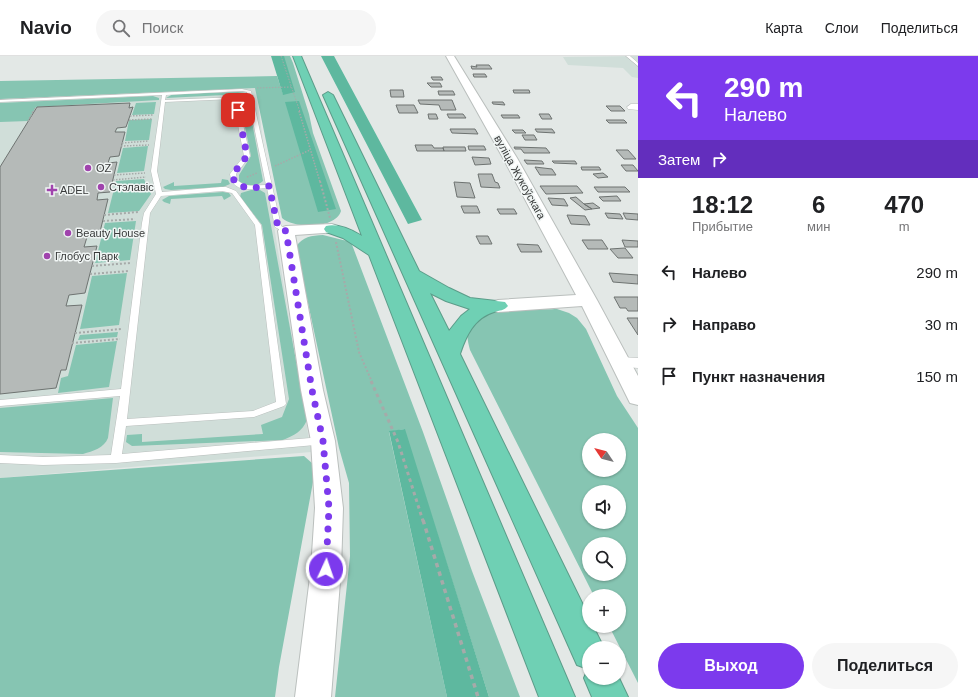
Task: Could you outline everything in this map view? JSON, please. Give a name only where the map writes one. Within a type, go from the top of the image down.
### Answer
[{"type":"highway","points":[[297,56],[557,697]]},
{"type":"highway","points":[[325,87],[449,356],[583,641]]},
{"type":"highway","points":[[356,201],[346,217],[333,229],[349,234],[376,252]]},
{"type":"highway","points":[[412,274],[460,301],[494,306]]},
{"type":"highway","points":[[449,356],[456,335],[470,316],[494,306]]},
{"type":"highway","points":[[604,685],[610,697]]},
{"type":"street","name":"вуліца Жукоўскага","points":[[450,56],[510,158],[588,300],[629,363],[638,397]]},
{"type":"street","points":[[313,697],[326,569],[329,508],[323,441],[312,390],[286,231],[333,229]]},
{"type":"street","points":[[494,306],[588,300]]},
{"type":"lane","points":[[628,56],[638,65]]},
{"type":"lane","points":[[163,97],[242,90],[249,91],[278,227],[286,231]]},
{"type":"lane","points":[[116,459],[122,423],[147,213],[159,194],[154,171],[163,97]]},
{"type":"lane","points":[[0,101],[163,97],[235,98],[247,156],[233,174],[234,181],[240,186],[251,188]]},
{"type":"lane","points":[[159,194],[269,186]]},
{"type":"lane","points":[[236,195],[241,191],[251,188]]},
{"type":"lane","points":[[122,423],[254,414],[281,404],[258,225],[234,192],[221,189]]},
{"type":"lane","points":[[0,403],[125,392]]},
{"type":"lane","points":[[0,459],[116,459],[323,441]]},
{"type":"path","points":[[280,56],[306,134],[333,229],[359,352],[398,442],[478,697]]},
{"type":"path","points":[[242,90],[291,87]]},
{"type":"path","points":[[28,121],[36,107]]},
{"type":"path","points":[[130,116],[155,114],[154,125]]},
{"type":"path","points":[[129,120],[155,118]]},
{"type":"path","points":[[122,143],[152,140],[150,152]]},
{"type":"path","points":[[121,146],[151,145]]},
{"type":"path","points":[[114,175],[147,173],[146,177],[149,183]]},
{"type":"path","points":[[113,180],[146,177]]},
{"type":"path","points":[[104,215],[141,212]]},
{"type":"path","points":[[103,221],[140,218]]},
{"type":"path","points":[[92,266],[132,263]]},
{"type":"path","points":[[90,274],[131,270],[130,278]]},
{"type":"path","points":[[75,333],[122,329],[122,331]]},
{"type":"path","points":[[72,343],[120,339],[119,346]]},
{"type":"shaded area","points":[[638,56],[638,78],[632,77],[623,68],[568,65],[563,57]]},
{"type":"shaded area","points":[[260,79],[256,88],[275,232],[311,452],[0,478],[0,84]]},
{"type":"green space","points":[[271,56],[284,56],[295,92],[283,95]]},
{"type":"green space","points":[[284,56],[290,56],[293,63],[309,114],[313,133],[341,211],[338,217],[323,224],[296,224],[288,222],[282,218],[255,88],[0,99],[0,81],[277,76],[283,94]]},
{"type":"green space","points":[[321,56],[334,56],[422,220],[408,224]]},
{"type":"green space","points":[[246,93],[247,95],[263,181],[257,185],[247,186],[239,181],[239,175],[251,156],[239,98],[226,97],[225,95],[166,98],[173,94]]},
{"type":"green space","points":[[153,96],[159,98],[159,100],[36,107],[28,121],[0,122],[0,103]]},
{"type":"green space","points":[[299,101],[336,209],[318,212],[285,102]]},
{"type":"green space","points":[[156,102],[154,114],[132,115],[136,103]]},
{"type":"green space","points":[[152,119],[149,140],[125,141],[129,120]]},
{"type":"green space","points":[[148,146],[144,171],[117,173],[123,148]]},
{"type":"green space","points":[[144,179],[151,194],[139,211],[108,213],[116,181]]},
{"type":"green space","points":[[222,179],[228,180],[230,184],[223,187],[171,190],[163,187],[174,182],[174,186],[221,183]]},
{"type":"green space","points":[[251,190],[260,190],[265,193],[307,420],[300,430],[294,435],[283,440],[132,446],[126,442],[127,435],[142,434],[142,442],[263,434],[261,425],[282,417],[289,399],[262,225],[240,197],[241,193]]},
{"type":"green space","points":[[223,192],[229,193],[231,196],[224,200],[222,196],[171,199],[170,204],[162,200],[169,196]]},
{"type":"green space","points":[[136,221],[130,260],[95,263],[105,223]]},
{"type":"green space","points":[[323,235],[351,242],[423,432],[472,571],[520,697],[489,697],[404,429],[389,432],[447,697],[335,697],[350,556],[349,483],[339,448],[296,247],[304,239],[311,236]]},
{"type":"green space","points":[[127,273],[119,325],[80,329],[92,276]]},
{"type":"green space","points":[[523,309],[557,309],[569,313],[577,318],[586,329],[617,396],[638,428],[638,683],[626,659],[626,641],[617,641],[613,633],[626,633],[626,589],[590,589],[586,581],[626,581],[626,537],[582,537],[582,572],[469,347],[467,336],[468,331],[475,321],[485,315],[496,312]]},
{"type":"green space","points":[[118,332],[117,337],[78,340],[80,335]]},
{"type":"green space","points":[[117,341],[109,387],[58,393],[61,378],[68,376],[76,345]]},
{"type":"green space","points":[[113,398],[108,438],[98,449],[83,454],[0,452],[0,408]]},
{"type":"green space","points":[[405,429],[489,697],[447,697],[389,431]]},
{"type":"green space","points":[[304,456],[313,464],[315,471],[279,667],[275,697],[0,697],[0,478]]},
{"type":"building","points":[[476,65],[489,65],[492,69],[472,69],[471,66],[477,67]]},
{"type":"building","points":[[473,74],[485,74],[487,77],[474,77]]},
{"type":"building","points":[[431,77],[441,77],[443,80],[433,80]]},
{"type":"building","points":[[427,83],[440,83],[442,87],[431,87]]},
{"type":"building","points":[[390,90],[403,90],[404,97],[391,97]]},
{"type":"building","points":[[513,90],[529,90],[530,93],[514,93]]},
{"type":"building","points":[[438,91],[453,91],[455,95],[439,95]]},
{"type":"building","points":[[418,100],[452,100],[456,110],[441,110],[439,105],[420,104]]},
{"type":"building","points":[[492,102],[503,102],[505,105],[493,104]]},
{"type":"building","name":"Глобус Парк","points":[[130,103],[129,108],[133,107],[126,127],[117,128],[115,132],[125,132],[119,156],[110,157],[108,163],[117,162],[110,192],[98,193],[97,200],[108,199],[99,236],[87,237],[84,247],[97,246],[85,293],[69,295],[66,306],[82,305],[66,370],[61,370],[56,388],[0,394],[0,167],[37,107]]},
{"type":"building","points":[[396,105],[414,105],[418,113],[399,113]]},
{"type":"building","points":[[606,106],[620,106],[625,111],[611,111]]},
{"type":"building","points":[[428,114],[436,114],[438,119],[429,119]]},
{"type":"building","points":[[447,114],[463,114],[466,118],[449,118]]},
{"type":"building","points":[[539,114],[549,114],[552,119],[542,119]]},
{"type":"building","points":[[501,115],[518,115],[520,118],[503,118]]},
{"type":"building","points":[[606,120],[624,120],[627,123],[609,123]]},
{"type":"building","points":[[450,129],[475,129],[478,134],[452,133]]},
{"type":"building","points":[[535,129],[552,129],[555,133],[537,132]]},
{"type":"building","points":[[512,130],[523,130],[526,133],[515,133]]},
{"type":"building","points":[[522,135],[534,135],[537,140],[525,140]]},
{"type":"building","points":[[415,145],[432,145],[434,148],[443,148],[444,151],[417,151]]},
{"type":"building","points":[[468,146],[484,146],[486,150],[469,150]]},
{"type":"building","points":[[443,147],[465,147],[466,151],[444,151]]},
{"type":"building","points":[[514,147],[546,148],[550,153],[524,153],[521,149],[515,149]]},
{"type":"building","points":[[616,150],[628,150],[636,159],[624,159]]},
{"type":"building","points":[[472,157],[489,158],[491,164],[475,165]]},
{"type":"building","points":[[524,160],[542,161],[544,164],[527,164]]},
{"type":"building","points":[[552,161],[575,161],[577,164],[554,163]]},
{"type":"building","points":[[621,165],[633,165],[638,171],[626,171]]},
{"type":"building","points":[[535,167],[552,169],[556,175],[540,175]]},
{"type":"building","points":[[581,167],[599,167],[601,170],[582,170]]},
{"type":"building","points":[[603,173],[608,177],[598,178],[593,174]]},
{"type":"building","points":[[478,174],[492,174],[495,182],[498,183],[500,188],[481,187]]},
{"type":"building","points":[[454,182],[470,183],[475,198],[457,197]]},
{"type":"building","points":[[540,186],[577,186],[583,193],[546,194]]},
{"type":"building","points":[[594,187],[625,187],[630,192],[598,192]]},
{"type":"building","points":[[617,196],[621,201],[603,201],[599,197]]},
{"type":"building","points":[[576,197],[592,209],[585,210],[570,198]]},
{"type":"building","points":[[548,198],[564,199],[568,206],[552,205]]},
{"type":"building","points":[[593,203],[600,208],[592,209],[584,204]]},
{"type":"building","points":[[461,206],[477,206],[480,213],[464,213]]},
{"type":"building","points":[[497,209],[514,209],[517,214],[500,214]]},
{"type":"building","points":[[605,213],[620,214],[623,219],[608,218]]},
{"type":"building","points":[[623,213],[638,214],[638,220],[626,219]]},
{"type":"building","points":[[567,215],[585,216],[590,225],[571,224]]},
{"type":"building","points":[[476,236],[488,236],[492,244],[480,244]]},
{"type":"building","points":[[582,240],[602,240],[608,249],[588,249]]},
{"type":"building","points":[[622,240],[638,241],[638,247],[625,247]]},
{"type":"building","points":[[517,244],[538,245],[542,252],[521,252]]},
{"type":"building","points":[[625,248],[633,258],[618,258],[610,249]]},
{"type":"building","points":[[609,273],[638,275],[638,284],[613,282]]},
{"type":"building","points":[[614,297],[638,297],[638,311],[628,311],[626,308],[620,308]]},
{"type":"building","points":[[627,318],[638,318],[638,335]]},
{"type":"place","name":"OZ","points":[[88,168]]},
{"type":"place","name":"Стэлавіс","points":[[101,187]]},
{"type":"place","name":"ADEL","points":[[52,190]]},
{"type":"place","name":"Beauty House","points":[[68,233]]},
{"type":"place","name":"Глобус Парк","points":[[47,256]]},
{"type":"route","points":[[238,110],[247,156],[233,174],[234,181],[240,186],[251,188],[269,186],[278,227],[286,231],[312,390],[323,441],[329,508],[326,569]]}]
